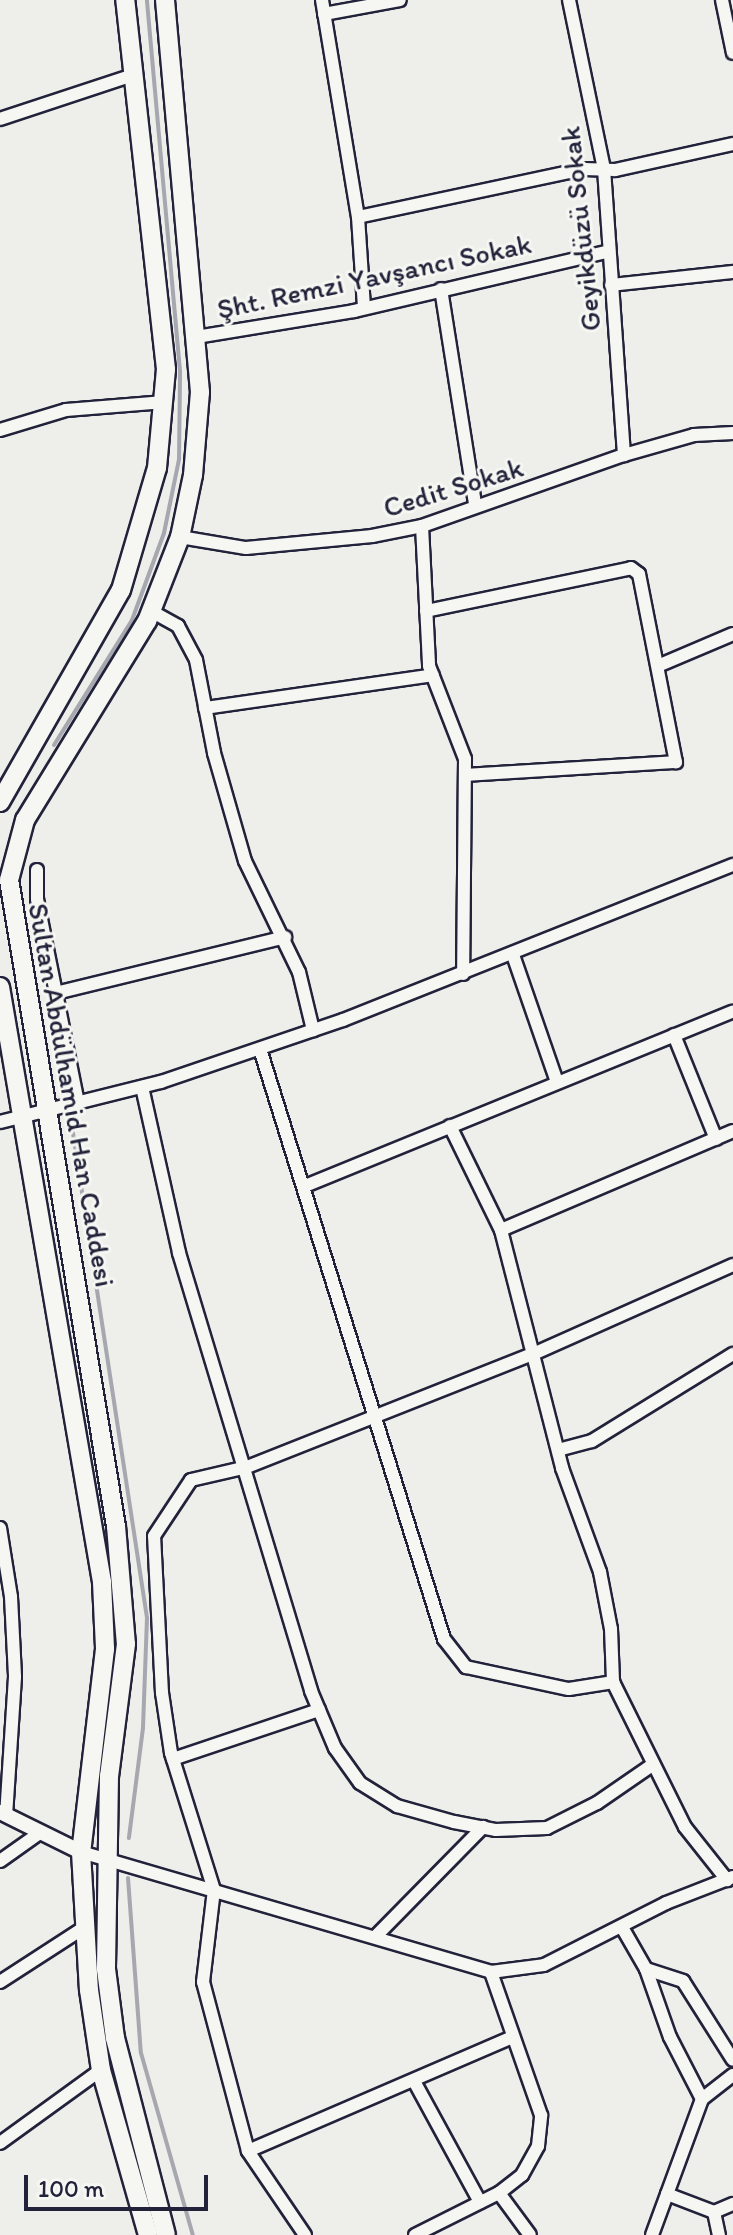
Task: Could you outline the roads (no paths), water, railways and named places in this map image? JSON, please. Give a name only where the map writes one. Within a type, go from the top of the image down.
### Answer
[{"type":"main road","points":[[0,802],[121,590],[148,508],[165,402],[156,272],[130,76],[125,0]]},
{"type":"main road","name":"Sultan Abdülhamid Han Caddesi","points":[[165,0],[196,337],[197,434],[180,537],[151,611],[25,820],[13,854],[10,908],[48,1110],[116,1526],[126,1644],[105,1858],[106,1969],[115,2038],[166,2235]]},
{"type":"main road","name":"Sultan Abdülhamid Han Caddesi","points":[[0,987],[102,1582],[105,1649],[81,1852],[85,1927],[101,2070],[148,2235]]},
{"type":"street","points":[[322,0],[358,217],[364,308]]},
{"type":"street","points":[[324,14],[400,0]]},
{"type":"street","name":"Geyikdüzü Sokak","points":[[569,0],[604,169],[624,455]]},
{"type":"street","points":[[722,0],[733,53]]},
{"type":"street","points":[[0,119],[130,76]]},
{"type":"street","points":[[358,217],[584,169],[604,169],[733,144]]},
{"type":"street","name":"Şht. Remzi Yavşancı Sokak","points":[[196,337],[364,308],[609,251]]},
{"type":"street","points":[[611,285],[733,272]]},
{"type":"street","points":[[441,289],[475,503]]},
{"type":"street","points":[[0,430],[66,410],[165,402]]},
{"type":"street","points":[[733,433],[733,439]]},
{"type":"street","name":"Cedit Sokak","points":[[180,537],[246,548],[372,536],[422,526],[475,503],[581,474],[624,455],[694,435],[733,433]]},
{"type":"street","points":[[422,526],[433,675],[458,734],[466,775],[463,974]]},
{"type":"street","points":[[426,611],[631,568],[639,574],[660,665],[676,762],[466,775]]},
{"type":"street","points":[[151,611],[178,626],[196,660],[205,708],[245,861],[285,937],[313,1030]]},
{"type":"street","points":[[660,665],[733,634]]},
{"type":"street","points":[[205,708],[433,675]]},
{"type":"street","points":[[0,1122],[142,1087],[260,1049],[513,955],[733,865]]},
{"type":"street","points":[[37,870],[37,899],[78,1103]]},
{"type":"street","points":[[56,993],[285,937]]},
{"type":"street","points":[[513,955],[557,1082]]},
{"type":"street","points":[[305,1186],[733,1011]]},
{"type":"street","points":[[674,1035],[716,1139]]},
{"type":"street","points":[[260,1049],[444,1639],[466,1667],[569,1689],[613,1682]]},
{"type":"street","points":[[142,1087],[179,1253],[319,1710],[335,1748],[360,1783],[397,1806],[483,1827],[547,1828],[597,1803],[652,1765]]},
{"type":"street","points":[[0,1528],[14,1655],[13,1759],[3,1813],[81,1852],[491,1972],[544,1965],[623,1929],[666,1903],[730,1879],[685,1827],[613,1682],[611,1629],[600,1572],[558,1450],[501,1230],[450,1126]]},
{"type":"street","points":[[501,1230],[733,1131]]},
{"type":"street","points":[[305,2235],[248,2151],[203,1982],[214,1890],[173,1759],[162,1693],[154,1536],[191,1480],[247,1467],[375,1413],[533,1354],[733,1265]]},
{"type":"street","points":[[558,1450],[592,1441],[733,1354]]},
{"type":"street","points":[[0,1660],[14,1655]]},
{"type":"street","points":[[173,1759],[319,1710]]},
{"type":"street","points":[[376,1936],[483,1827]]},
{"type":"street","points":[[0,1861],[41,1832]]},
{"type":"street","points":[[0,1982],[85,1927]]},
{"type":"street","points":[[623,1929],[646,1969],[670,2037],[702,2099]]},
{"type":"street","points":[[646,1969],[683,1981],[733,2060]]},
{"type":"street","points":[[415,2235],[499,2193],[527,2166],[538,2146],[541,2115],[491,1972]]},
{"type":"street","points":[[248,2151],[513,2037]]},
{"type":"street","points":[[0,2143],[101,2070]]},
{"type":"street","points":[[652,2235],[702,2099],[733,2075]]},
{"type":"street","points":[[414,2081],[480,2202]]},
{"type":"street","points":[[499,2193],[530,2235]]},
{"type":"street","points":[[667,2194],[714,2212],[733,2204]]},
{"type":"street","points":[[714,2212],[719,2235]]},
{"type":"waterway","points":[[54,745],[132,620],[164,533],[179,459],[180,371],[147,0]]},
{"type":"waterway","points":[[71,1120],[147,1618],[143,1728],[129,1838]]},
{"type":"waterway","points":[[128,1878],[141,2053],[193,2235]]}]
